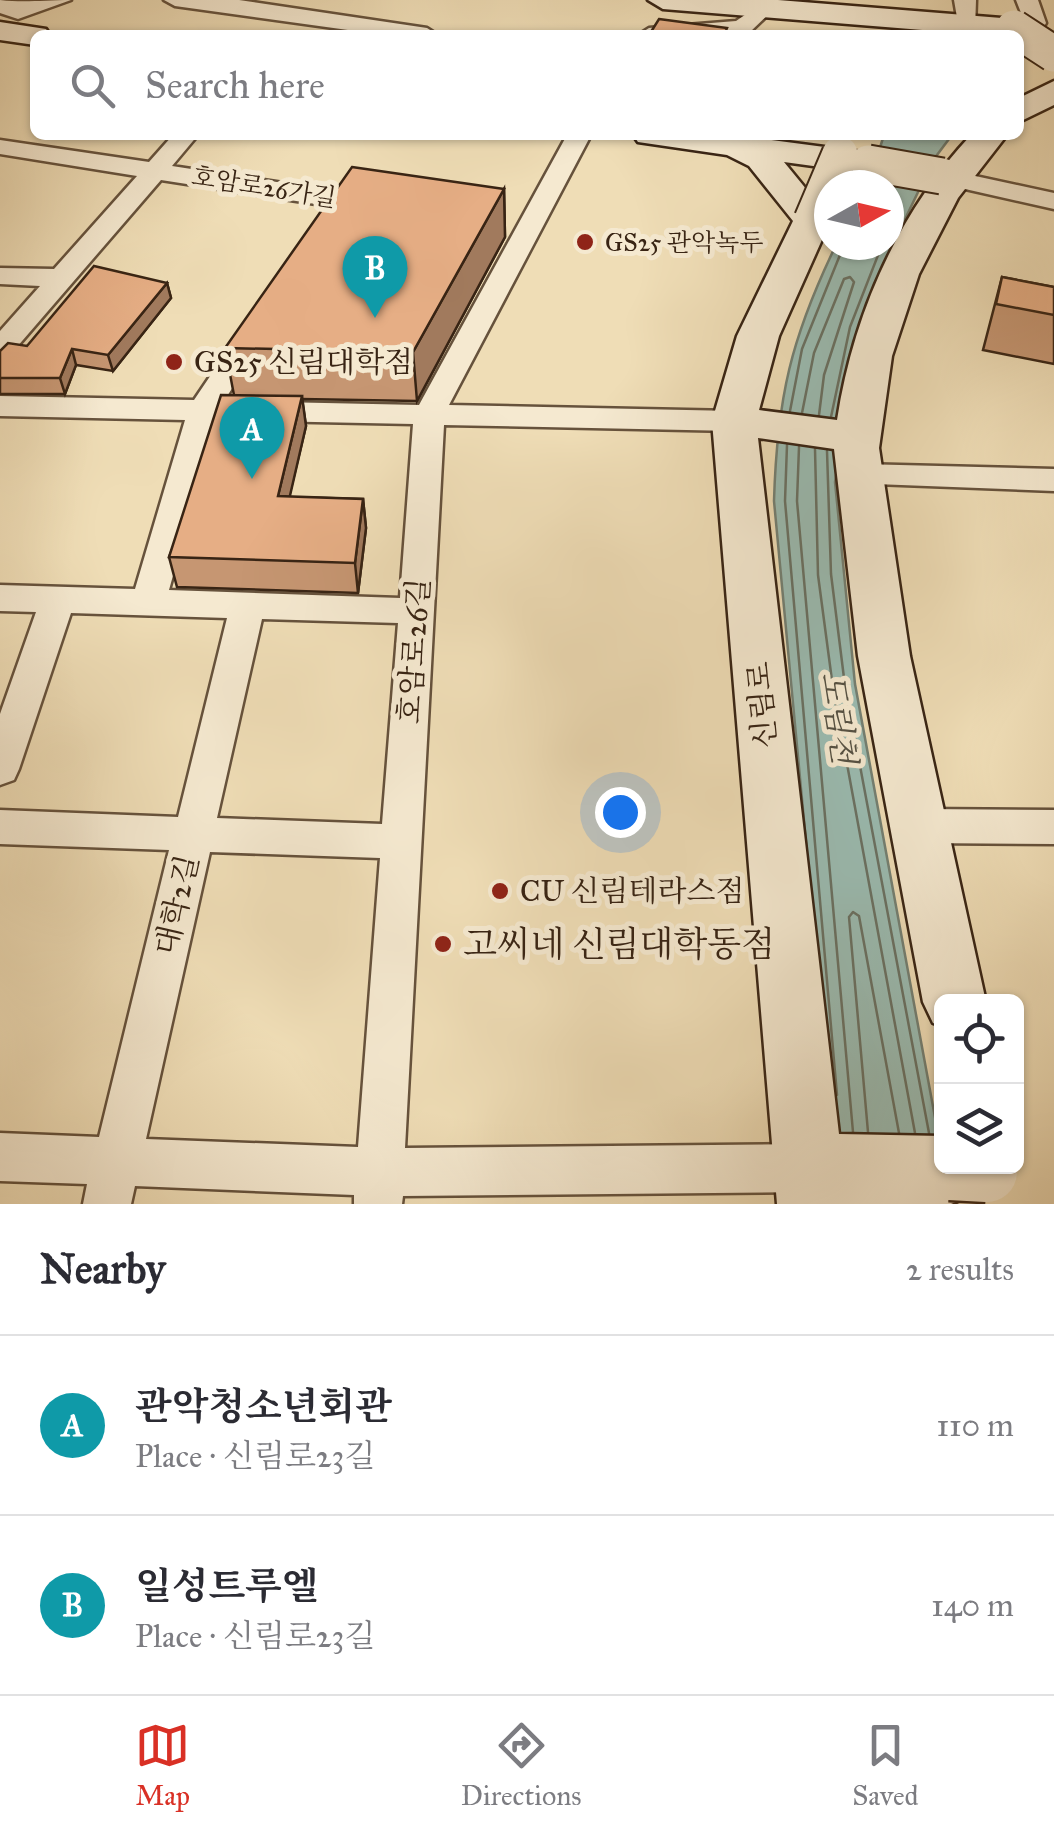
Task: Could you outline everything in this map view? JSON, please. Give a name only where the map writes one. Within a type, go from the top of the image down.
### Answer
[{"type":"main road","points":[[663,0],[1008,19]]},
{"type":"main road","points":[[0,31],[30,35]]},
{"type":"main road","points":[[1024,31],[1054,54]]},
{"type":"main road","points":[[0,42],[30,45]]},
{"type":"main road","points":[[1024,109],[1054,90]]},
{"type":"main road","points":[[692,140],[846,151],[947,178]]},
{"type":"main road","points":[[713,140],[742,146],[762,158],[812,220]]},
{"type":"main road","points":[[952,994],[878,631],[854,449],[876,333],[947,178],[985,140]]},
{"type":"main road","name":"신림로","points":[[809,1186],[734,420],[758,336],[846,151]]},
{"type":"main road","points":[[734,420],[854,449]]},
{"type":"main road","points":[[809,1186],[989,1181]]},
{"type":"street","points":[[0,5],[18,12],[60,0]]},
{"type":"street","points":[[174,0],[261,6],[296,16],[393,30]]},
{"type":"street","points":[[707,30],[742,27],[764,8]]},
{"type":"street","points":[[0,349],[182,140]]},
{"type":"street","name":"호암로26길","points":[[379,1188],[430,414],[519,228],[576,140]]},
{"type":"street","name":"호암로26가길","points":[[0,147],[397,208]]},
{"type":"street","points":[[947,178],[1050,203]]},
{"type":"street","points":[[319,232],[340,199]]},
{"type":"street","points":[[0,276],[62,278]]},
{"type":"street","points":[[148,603],[203,410],[266,312]]},
{"type":"street","points":[[0,406],[734,420]]},
{"type":"street","points":[[854,449],[1054,480]]},
{"type":"street","points":[[0,598],[416,611]]},
{"type":"street","points":[[0,769],[58,600]]},
{"type":"street","name":"대학2길","points":[[112,1183],[247,606]]},
{"type":"street","points":[[921,826],[1054,827]]},
{"type":"street","points":[[0,827],[401,842]]},
{"type":"street","points":[[0,1157],[112,1183],[379,1188],[809,1186]]},
{"type":"water","name":"도림천","points":[[882,140],[948,140],[934,159],[904,222],[904,170],[873,170]]},
{"type":"water","name":"도림천","points":[[829,260],[888,260],[859,330],[835,482],[855,684],[934,1112],[934,1174],[945,1174],[951,1204],[840,1204],[774,501],[789,369]]},
{"type":"building","points":[[659,19],[727,28],[726,30],[652,30]]},
{"type":"building","points":[[352,167],[504,189],[413,352],[225,348]]},
{"type":"building","points":[[94,266],[167,283],[108,355],[72,349],[60,378],[0,378],[0,351],[8,343],[27,346]]},
{"type":"building","points":[[1002,277],[1054,287],[1054,315],[996,304]]},
{"type":"building","points":[[221,395],[302,396],[278,496],[363,499],[355,563],[169,557]]},
{"type":"place","name":"GS25 관악녹두","points":[[585,242]]},
{"type":"place","name":"일성트루엘","points":[[375,318]]},
{"type":"place","name":"GS25 신림대학점","points":[[174,362]]},
{"type":"place","name":"관악청소년회관","points":[[252,479]]},
{"type":"place","name":"CU 신림테라스점","points":[[500,891]]},
{"type":"place","name":"고씨네 신림대학동점","points":[[443,944]]}]
